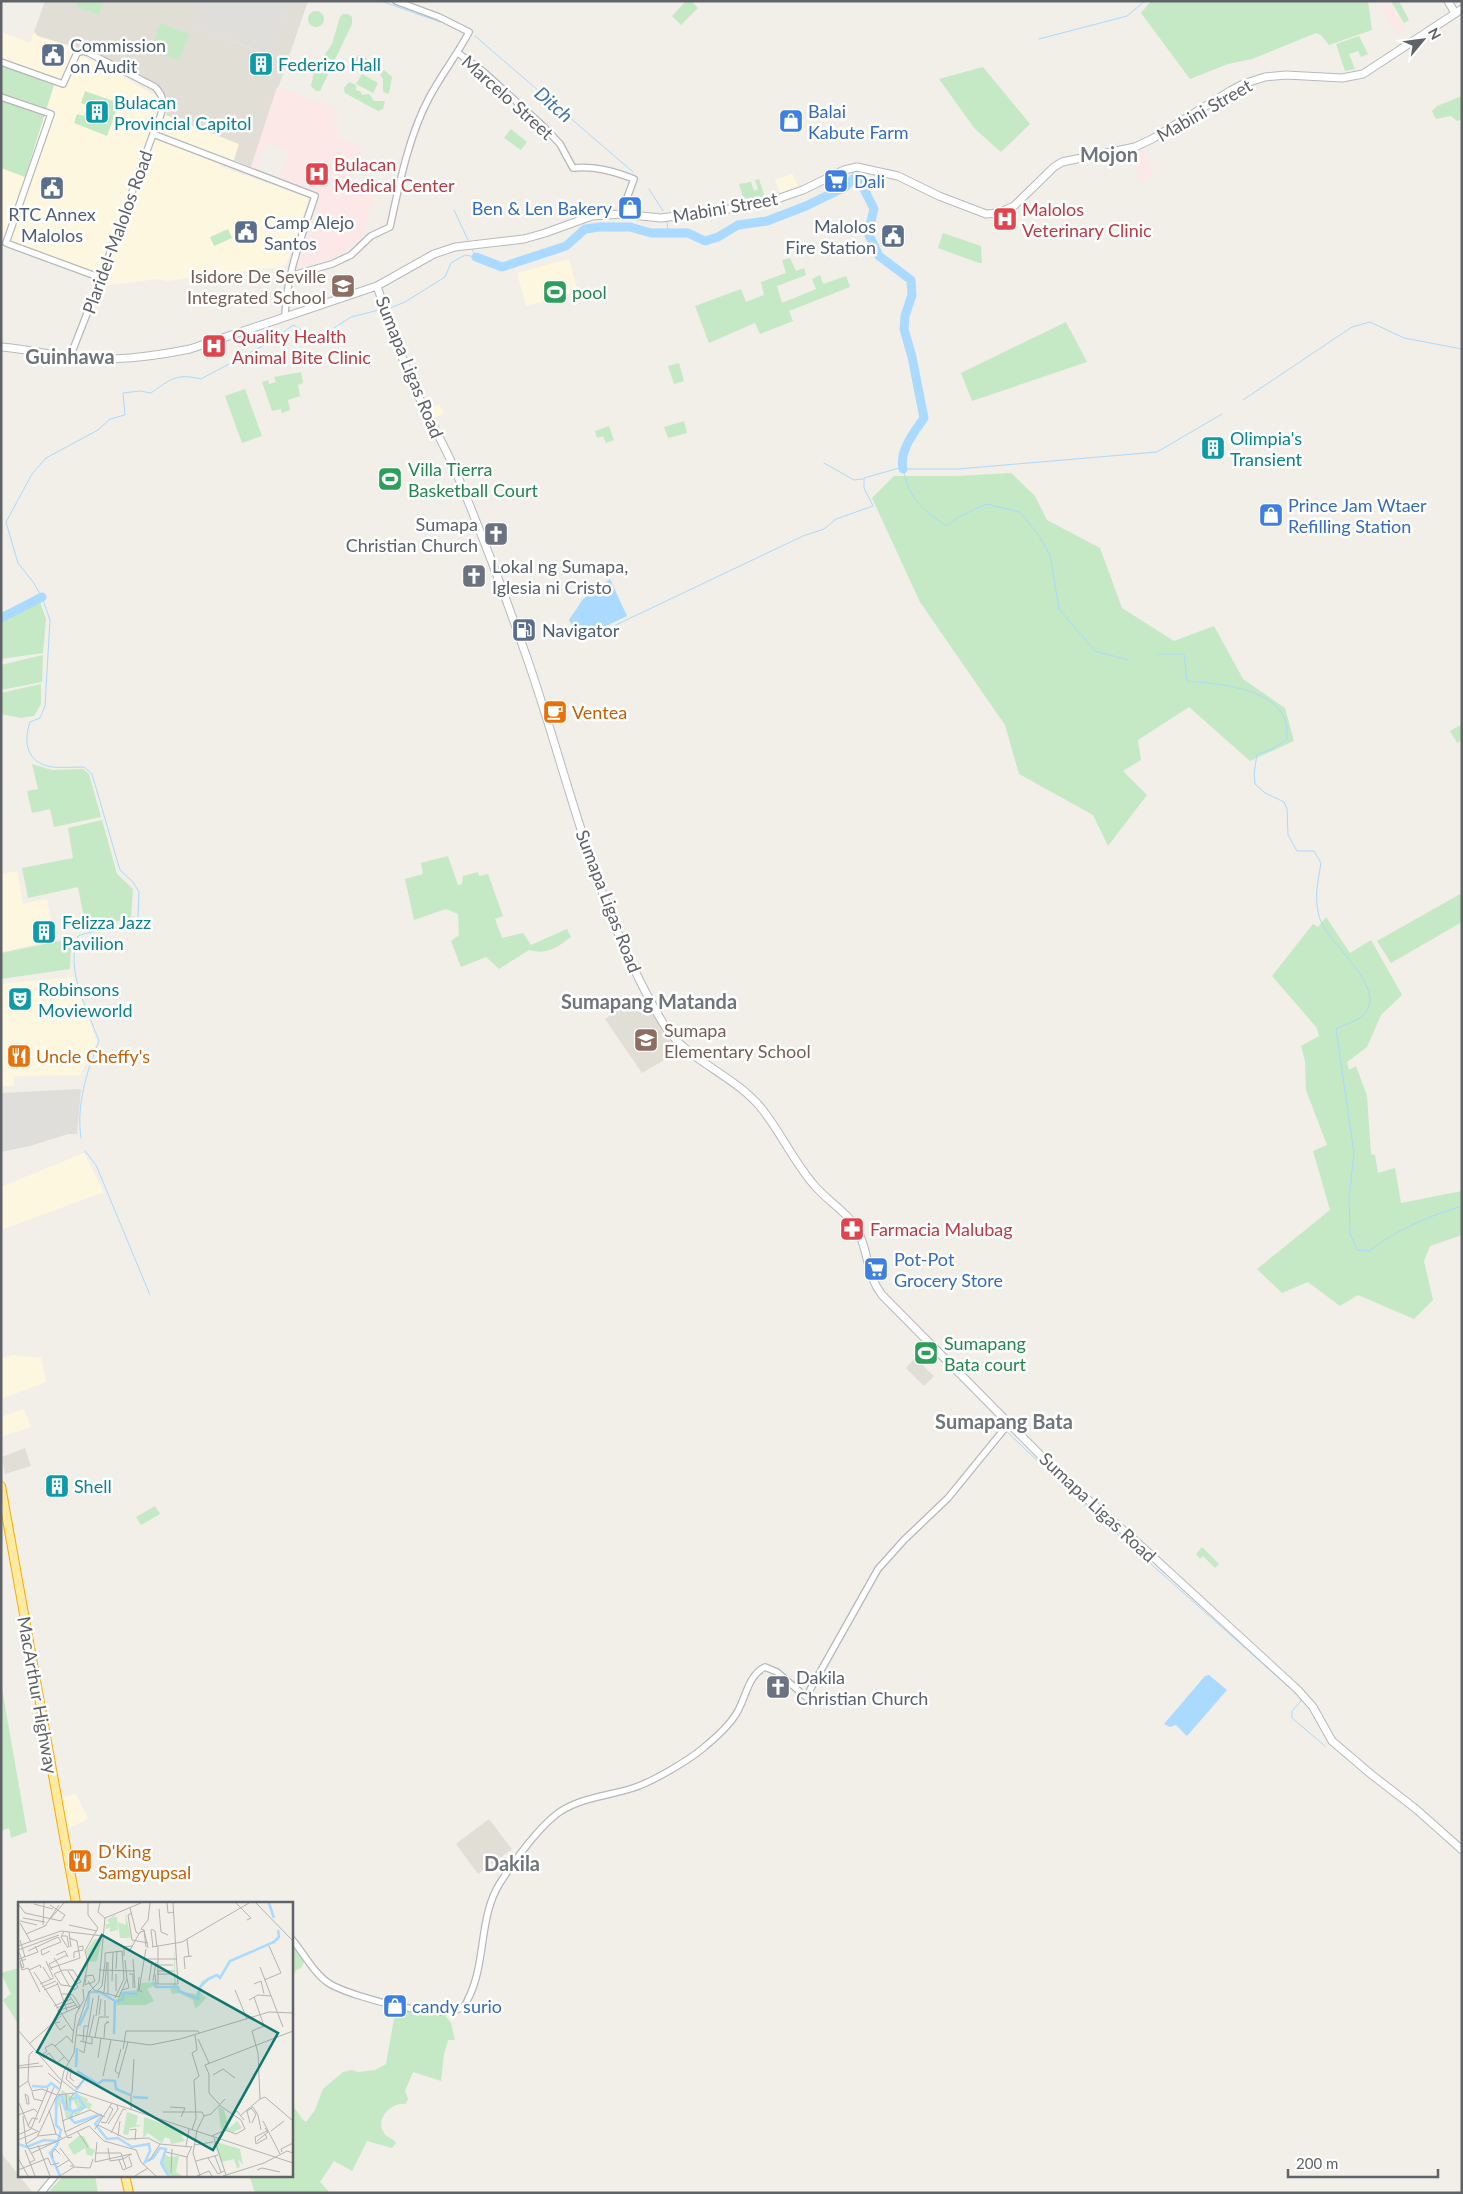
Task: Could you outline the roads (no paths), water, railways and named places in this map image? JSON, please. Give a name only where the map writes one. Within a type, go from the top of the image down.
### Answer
[{"type":"highway","name":"MacArthur Highway","points":[[1,1486],[76,1902]]},
{"type":"highway","points":[[126,2176],[129,2193]]},
{"type":"main road","points":[[1448,1],[1458,11]]},
{"type":"main road","name":"Mabini Street","points":[[1,347],[27,349],[70,357],[104,359],[160,355],[190,349],[377,286],[434,254],[455,247],[524,239],[592,216],[621,214],[661,218],[744,207],[774,200],[803,190],[844,170],[857,167],[898,176],[939,196],[986,214],[999,213],[1014,206],[1054,167],[1062,162],[1135,147],[1152,140],[1230,91],[1265,77],[1286,75],[1342,78],[1363,74],[1458,11]]},
{"type":"main road","name":"Sumapa Ligas Road","points":[[377,286],[414,385],[456,471],[480,531],[528,662],[584,838],[613,919],[636,974],[674,1039],[740,1086],[753,1099],[808,1178],[857,1228],[871,1277],[882,1295],[975,1390],[1084,1496],[1292,1684],[1313,1706],[1332,1741],[1462,1850]]},
{"type":"street","points":[[290,276],[332,264],[351,255],[371,236],[390,227],[416,128],[428,99],[458,53],[469,32],[438,16],[396,1]]},
{"type":"street","points":[[1,62],[63,84],[74,57],[77,53],[83,51],[155,87],[160,92],[164,102],[153,134]]},
{"type":"street","name":"Marcelo Street","points":[[458,53],[485,73],[544,127],[560,144],[572,168],[606,169],[634,179],[621,214]]},
{"type":"street","points":[[1,97],[51,114],[6,243],[102,278]]},
{"type":"street","name":"Plaridel-Malolos Road","points":[[70,357],[102,278],[153,134],[315,196],[290,276],[285,297],[285,317]]},
{"type":"street","points":[[292,1939],[320,1975],[331,1984],[371,1999],[428,2012],[454,2011],[465,2006],[479,1971],[485,1925],[495,1894],[524,1848],[563,1810],[595,1796],[634,1788],[701,1750],[735,1716],[754,1675],[765,1667],[777,1672],[806,1697],[878,1569],[948,1498],[1010,1422]]},
{"type":"street","points":[[41,2193],[55,2176]]},
{"type":"water","name":"pool","points":[[561,286],[563,294],[548,297],[547,290]]},
{"type":"water","points":[[610,579],[627,616],[579,639],[569,620],[583,599]]},
{"type":"water","points":[[1209,1675],[1227,1690],[1187,1736],[1176,1725],[1170,1727],[1164,1724],[1205,1676]]},
{"type":"waterway","points":[[381,1],[440,22]]},
{"type":"waterway","points":[[1039,39],[1127,16],[1145,1]]},
{"type":"waterway","name":"Ditch","points":[[475,36],[633,172]]},
{"type":"waterway","points":[[476,257],[502,267],[566,246],[585,229],[600,227],[630,227],[651,233],[688,233],[705,241],[718,237],[738,225],[767,221],[806,206],[845,187],[857,175],[874,209],[868,233],[879,256],[911,280],[912,295],[905,316],[904,329],[912,357],[924,418],[912,435],[903,455],[903,469]]},
{"type":"waterway","name":"Ditch","points":[[649,189],[663,211]]},
{"type":"waterway","points":[[454,210],[468,240]]},
{"type":"waterway","name":"Ditch","points":[[667,222],[668,233]]},
{"type":"waterway","points":[[472,249],[476,257]]},
{"type":"waterway","points":[[388,309],[405,302],[445,277],[451,263],[465,255],[476,257]]},
{"type":"waterway","points":[[81,1138],[81,1101],[90,1064],[99,1041],[79,989],[76,976],[74,963],[78,936],[132,922],[138,917],[139,892],[133,882],[120,870],[92,774],[84,767],[52,767],[44,765],[32,757],[29,751],[27,737],[30,722],[40,718],[45,706],[50,620],[42,597],[18,563],[6,522],[32,474],[46,458],[98,430],[110,419],[125,415],[123,393],[140,391],[151,393],[174,378],[179,377],[201,379],[270,342],[293,325],[304,331],[323,335],[351,317],[379,310]]},
{"type":"waterway","points":[[1243,400],[1352,327],[1370,322],[1404,338],[1462,349]]},
{"type":"waterway","points":[[1128,660],[1095,651],[1059,609],[1050,555],[1040,537],[1020,512],[986,504],[959,517],[946,526],[923,508],[913,496],[903,469],[958,469],[1157,452],[1222,414]]},
{"type":"waterway","points":[[824,463],[854,480],[863,479]]},
{"type":"waterway","points":[[579,639],[580,642],[803,536],[824,529],[836,519],[873,506],[864,488],[864,478],[903,467]]},
{"type":"waterway","points":[[1,618],[42,597]]},
{"type":"waterway","points":[[1158,654],[1184,654],[1187,681],[1229,686],[1258,695],[1271,702],[1280,711],[1286,723],[1287,739],[1270,750],[1257,754],[1254,774],[1255,784],[1265,793],[1284,802],[1287,809],[1288,835],[1297,851],[1314,851],[1321,863],[1317,896],[1319,916],[1332,939],[1363,978],[1369,991],[1370,1004],[1364,1015],[1336,1029],[1354,1153],[1349,1198],[1350,1233],[1357,1250],[1369,1251],[1413,1224],[1462,1206]]},
{"type":"waterway","points":[[85,1151],[96,1165],[150,1295]]},
{"type":"waterway","points":[[996,1420],[1002,1427]]},
{"type":"waterway","points":[[1006,1431],[1077,1498],[1300,1697],[1301,1701],[1292,1711],[1292,1718],[1325,1746]]},
{"type":"place","name":"Commission on Audit","points":[[53,55]]},
{"type":"place","name":"Federizo Hall","points":[[261,64]]},
{"type":"place","name":"Bulacan Provincial Capitol","points":[[97,112]]},
{"type":"place","name":"Balai Kabute Farm","points":[[791,121]]},
{"type":"place","name":"Bulacan Medical Center","points":[[317,174]]},
{"type":"place","name":"Dali","points":[[836,181]]},
{"type":"place","name":"RTC Annex Malolos","points":[[52,188]]},
{"type":"place","name":"Ben & Len Bakery","points":[[630,208]]},
{"type":"place","name":"Malolos Veterinary Clinic","points":[[1005,219]]},
{"type":"place","name":"Camp Alejo Santos","points":[[246,232]]},
{"type":"place","name":"Malolos Fire Station","points":[[893,236]]},
{"type":"place","name":"Isidore De Seville Integrated School","points":[[343,286]]},
{"type":"place","name":"pool","points":[[555,292]]},
{"type":"place","name":"Quality Health Animal Bite Clinic","points":[[214,346]]},
{"type":"place","name":"Olimpia's Transient","points":[[1213,448]]},
{"type":"place","name":"Villa Tierra Basketball Court","points":[[390,479]]},
{"type":"place","name":"Prince Jam Wtaer Refilling Station","points":[[1271,515]]},
{"type":"place","name":"Sumapa Christian Church","points":[[496,534]]},
{"type":"place","name":"Lokal ng Sumapa, Iglesia ni Cristo","points":[[474,576]]},
{"type":"place","name":"Navigator","points":[[524,630]]},
{"type":"place","name":"Ventea","points":[[555,712]]},
{"type":"place","name":"Felizza Jazz Pavilion","points":[[44,932]]},
{"type":"place","name":"Robinsons Movieworld","points":[[20,999]]},
{"type":"place","name":"Sumapa Elementary School","points":[[646,1040]]},
{"type":"place","name":"Uncle Cheffy's","points":[[19,1056]]},
{"type":"place","name":"Farmacia Malubag","points":[[852,1229]]},
{"type":"place","name":"Pot-Pot Grocery Store","points":[[876,1269]]},
{"type":"place","name":"Sumapang Bata court","points":[[926,1353]]},
{"type":"place","name":"Shell","points":[[57,1486]]},
{"type":"place","name":"Dakila Christian Church","points":[[778,1687]]},
{"type":"place","name":"D'King Samgyupsal","points":[[80,1861]]},
{"type":"place","name":"candy surio","points":[[395,2006]]},
{"type":"district","name":"Mojon","points":[[1109,154]]},
{"type":"district","name":"Guinhawa","points":[[70,356]]},
{"type":"district","name":"Sumapang Matanda","points":[[649,1001]]},
{"type":"district","name":"Sumapang Bata","points":[[1004,1421]]},
{"type":"district","name":"Dakila","points":[[512,1863]]}]
